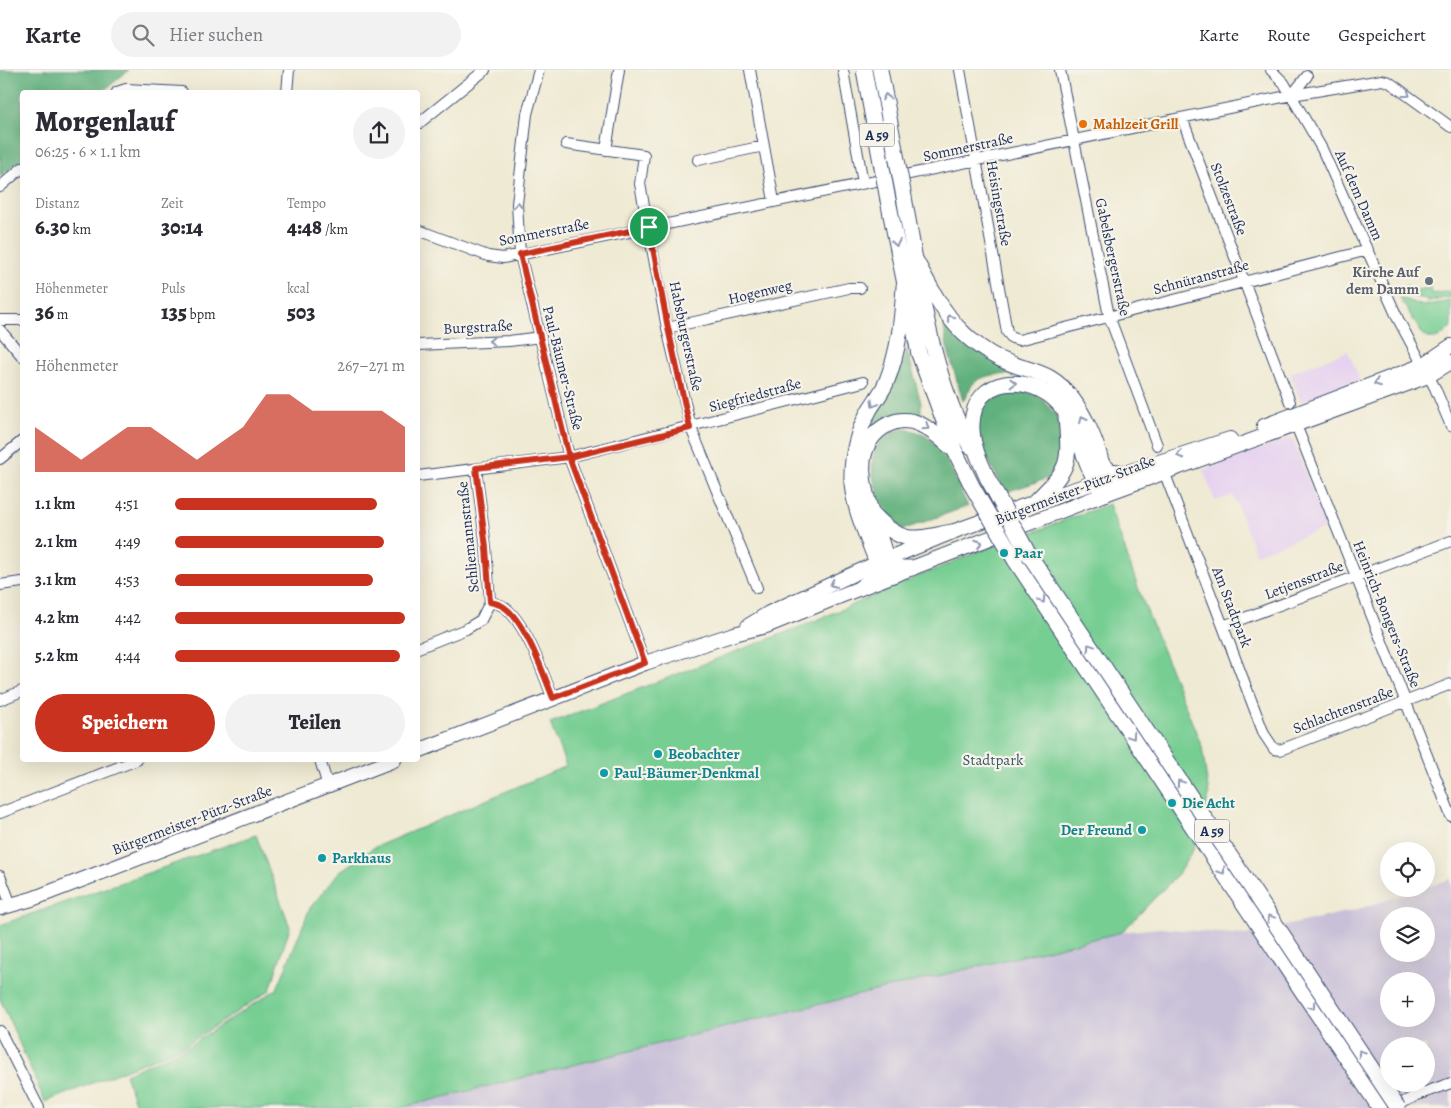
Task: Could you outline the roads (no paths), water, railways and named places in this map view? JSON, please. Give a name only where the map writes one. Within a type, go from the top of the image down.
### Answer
[{"type":"highway","name":"A 59","points":[[864,70],[904,286],[919,354],[954,451],[1015,560],[1380,1108]]},
{"type":"highway","name":"A 59","points":[[880,70],[934,350],[966,439],[977,455],[1028,553],[1398,1108]]},
{"type":"highway","points":[[915,259],[946,312],[969,339],[985,351],[1050,378],[1064,389],[1075,402],[1102,464],[1102,485]]},
{"type":"highway","points":[[883,563],[856,503],[852,483],[854,452],[865,419],[885,386],[894,360],[900,331],[904,286]]},
{"type":"highway","points":[[977,455],[972,424],[974,412],[980,400],[993,388],[1011,382],[1027,384],[1048,394],[1059,404],[1078,434],[1102,485]]},
{"type":"highway","points":[[1035,502],[1058,478],[1067,461],[1069,453],[1066,415]]},
{"type":"highway","points":[[860,588],[883,571],[883,563],[863,484],[863,458],[867,445],[880,429],[890,423],[905,420],[919,422],[954,451]]},
{"type":"highway","points":[[1102,464],[1110,471],[1126,473]]},
{"type":"highway","points":[[870,511],[890,532],[906,538],[952,532]]},
{"type":"highway","points":[[883,563],[912,568]]},
{"type":"main road","points":[[1426,370],[1451,346]]},
{"type":"main road","points":[[1426,370],[1451,362]]},
{"type":"main road","name":"Bürgermeister-Pütz-Straße","points":[[734,634],[770,613],[952,532],[1035,502],[1102,485],[1165,474],[1296,424],[1426,370]]},
{"type":"main road","name":"Bürgermeister-Pütz-Straße","points":[[420,750],[645,663],[734,634],[766,626],[912,568],[1126,473],[1426,370]]},
{"type":"main road","name":"Bürgermeister-Pütz-Straße","points":[[5,907],[389,762]]},
{"type":"street","points":[[287,90],[289,70]]},
{"type":"street","points":[[420,122],[485,70]]},
{"type":"street","name":"Paul-Bäumer-Straße","points":[[539,70],[527,114],[517,204],[520,254],[569,457],[645,663]]},
{"type":"street","points":[[606,150],[619,70]]},
{"type":"street","points":[[750,70],[774,201]]},
{"type":"street","points":[[843,70],[863,183]]},
{"type":"street","name":"Heisingstraße","points":[[960,70],[1007,332],[1012,338]]},
{"type":"street","name":"Gabelsbergerstraße","points":[[1060,70],[1110,316],[1158,445]]},
{"type":"street","name":"Auf dem Damm","points":[[1271,70],[1284,83],[1292,95],[1322,149],[1398,319],[1426,370],[1451,426]]},
{"type":"street","points":[[1292,95],[1307,73]]},
{"type":"street","points":[[1307,73],[1311,92]]},
{"type":"street","name":"Sommerstraße","points":[[420,231],[488,256],[503,258],[1292,95],[1386,80],[1451,127]]},
{"type":"street","points":[[123,90],[142,90]]},
{"type":"street","name":"Stolzestraße","points":[[1182,118],[1290,402]]},
{"type":"street","points":[[566,144],[644,155],[640,184],[649,227]]},
{"type":"street","points":[[698,160],[764,146]]},
{"type":"street","points":[[0,187],[20,170]]},
{"type":"street","name":"Habsburgerstraße","points":[[649,227],[668,328],[690,428],[757,588]]},
{"type":"street","name":"Schnüranstraße","points":[[1012,338],[1019,340],[1368,250]]},
{"type":"street","name":"Hogenweg","points":[[668,328],[849,288],[860,288]]},
{"type":"street","points":[[0,320],[20,320]]},
{"type":"street","points":[[0,330],[20,354]]},
{"type":"street","name":"Burgstraße","points":[[420,345],[510,341],[541,337]]},
{"type":"street","name":"Siegfriedstraße","points":[[420,476],[569,457],[690,428],[863,382]]},
{"type":"street","name":"Heinrich-Bongers-Straße","points":[[1296,424],[1451,816]]},
{"type":"street","points":[[0,459],[20,442]]},
{"type":"street","name":"Schliemannstraße","points":[[476,468],[486,548],[490,602],[505,607],[515,619],[535,651],[553,698]]},
{"type":"street","name":"Am Stadtpark","points":[[1165,474],[1264,734],[1274,749]]},
{"type":"street","name":"Letjensstraße","points":[[1223,626],[1451,541]]},
{"type":"street","points":[[0,585],[20,582]]},
{"type":"street","points":[[420,647],[466,629],[481,620],[490,602]]},
{"type":"street","name":"Schlachtenstraße","points":[[1274,749],[1280,750],[1451,684]]},
{"type":"street","points":[[0,700],[20,692]]},
{"type":"street","points":[[0,813],[132,762]]},
{"type":"street","points":[[321,762],[328,786]]},
{"type":"street","points":[[0,876],[5,907]]},
{"type":"street","points":[[0,1031],[39,1108]]},
{"type":"street","points":[[1393,1108],[1416,1095],[1451,1083]]},
{"type":"place","name":"Mahlzeit Grill","points":[[1083,124]]},
{"type":"place","name":"Kirche Auf dem Damm","points":[[1429,281]]},
{"type":"place","name":"Paar","points":[[1004,553]]},
{"type":"place","name":"Beobachter","points":[[658,754]]},
{"type":"place","name":"Paul-Bäumer-Denkmal","points":[[604,773]]},
{"type":"place","name":"Die Acht","points":[[1172,803]]},
{"type":"place","name":"Der Freund","points":[[1142,830]]},
{"type":"place","name":"Parkhaus","points":[[322,858]]},
{"type":"park label","name":"Stadtpark","points":[[993,760]]}]
